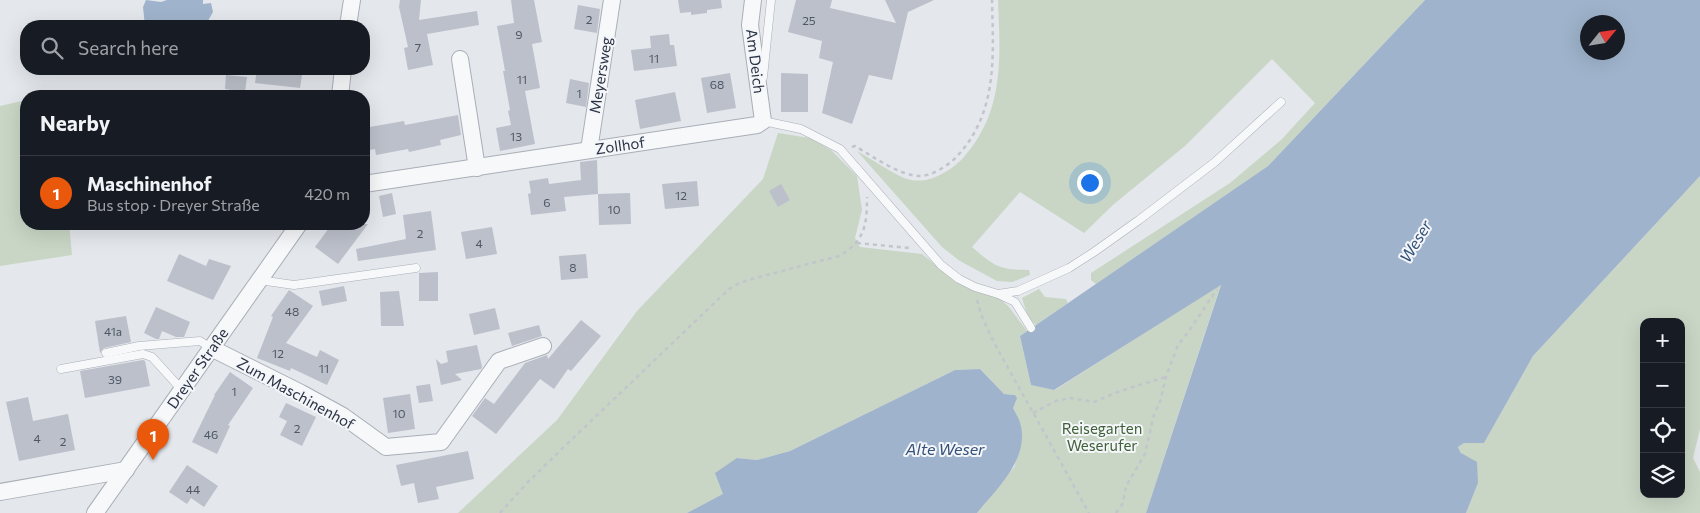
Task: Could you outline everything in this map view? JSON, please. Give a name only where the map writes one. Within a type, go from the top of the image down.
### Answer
[{"type":"street","points":[[349,20],[352,0]]},
{"type":"street","name":"Meyersweg","points":[[589,150],[612,0]]},
{"type":"street","name":"Am Deich","points":[[753,0],[750,25],[763,121]]},
{"type":"street","points":[[460,59],[477,168]]},
{"type":"street","points":[[341,90],[342,75]]},
{"type":"street","name":"Zollhof","points":[[370,183],[758,125],[763,121]]},
{"type":"street","name":"Dreyer Straße","points":[[95,513],[295,230]]},
{"type":"street","name":"Zum Maschinenhof","points":[[211,348],[343,416],[386,447],[441,442],[499,361],[543,346]]},
{"type":"street","points":[[0,492],[126,470]]},
{"type":"lane","points":[[760,99],[771,0]]},
{"type":"lane","points":[[998,294],[1018,291],[1069,268],[1094,252],[1215,162],[1281,102]]},
{"type":"lane","points":[[763,121],[801,129],[840,149],[941,265],[959,279],[974,287],[998,294],[1015,302],[1031,328]]},
{"type":"lane","points":[[259,280],[294,285],[416,268]]},
{"type":"lane","points":[[106,352],[159,343],[200,341],[211,348]]},
{"type":"lane","points":[[61,369],[142,354],[152,357],[182,390]]},
{"type":"path","points":[[840,149],[854,146],[902,172],[922,176],[938,171],[957,157],[978,126],[991,84],[993,51],[992,0]]},
{"type":"path","points":[[500,513],[555,456],[729,289],[748,280],[839,256],[849,250],[856,243],[865,226],[867,196],[862,173]]},
{"type":"path","points":[[856,243],[926,249]]},
{"type":"path","points":[[974,287],[981,314],[992,339],[1089,513]]},
{"type":"path","points":[[1116,513],[1123,503],[1126,486],[1145,454],[1154,414],[1160,402],[1166,378],[1178,345],[1190,331],[1217,289]]},
{"type":"path","points":[[1033,413],[1056,401],[1070,398],[1094,402],[1120,391],[1166,378]]},
{"type":"green space","points":[[998,0],[1425,0],[1268,166],[1096,284],[1091,280],[1091,273],[1230,183],[1282,139],[1315,103],[1272,59],[1185,146],[1114,204],[1084,233],[1020,192],[972,247],[998,266],[1029,270],[1030,275],[1012,282],[997,281],[960,261],[942,247],[857,151],[901,177],[918,181],[928,180],[942,174],[963,158],[985,125],[996,91],[999,55]]},
{"type":"green space","points":[[20,101],[20,230],[70,230],[72,255],[0,266],[0,106]]},
{"type":"green space","name":"Reisegarten Weserufer","points":[[778,133],[810,138],[831,150],[857,176],[862,210],[855,238],[860,247],[922,254],[952,278],[999,298],[1009,307],[1027,331],[1020,336],[1031,385],[1055,390],[1221,284],[1146,513],[977,513],[1015,466],[1021,425],[1013,408],[1015,395],[1004,394],[980,369],[955,370],[790,451],[757,460],[737,458],[724,494],[687,513],[458,513],[557,420],[637,311],[763,179]]},
{"type":"green space","points":[[1700,176],[1700,429],[1693,458],[1700,472],[1700,513],[1466,513],[1478,483],[1458,447],[1464,443],[1484,443],[1533,356]]},
{"type":"green space","points":[[1039,289],[1045,297],[1066,299],[1068,303],[1036,325],[1028,317],[1022,298]]},
{"type":"water","points":[[146,0],[161,2],[167,0],[203,0],[203,4],[211,3],[213,12],[208,20],[144,20],[143,7]]},
{"type":"water","name":"Weser","points":[[1425,0],[1700,0],[1700,176],[1533,356],[1484,443],[1464,443],[1458,447],[1461,453],[1477,462],[1478,483],[1466,513],[1146,513],[1221,285],[1054,390],[1031,385],[1020,336],[1268,166]]},
{"type":"water","name":"Alte Weser","points":[[980,369],[1004,394],[1015,395],[1017,398],[1013,408],[1019,419],[1022,439],[1020,451],[1009,473],[977,513],[687,513],[723,494],[715,473],[737,458],[757,460],[790,451],[955,370]]},
{"type":"building","points":[[400,0],[421,0],[419,20],[477,11],[479,25],[427,34],[433,65],[408,70],[404,48],[408,47],[399,7]]},
{"type":"building","points":[[511,0],[534,0],[542,42],[532,44],[540,88],[525,91],[535,144],[500,151],[496,128],[511,125],[503,71],[505,71],[497,26],[514,23]]},
{"type":"building","points":[[678,0],[721,0],[722,8],[707,10],[707,13],[691,15],[691,12],[680,13]]},
{"type":"building","points":[[796,0],[832,0],[830,8],[896,23],[885,0],[934,0],[908,12],[892,80],[869,75],[852,124],[822,113],[833,62],[819,58],[822,41],[788,32]]},
{"type":"building","points":[[578,5],[600,9],[597,33],[574,29]]},
{"type":"building","points":[[669,34],[670,45],[674,45],[677,66],[634,71],[631,50],[651,48],[650,36]]},
{"type":"building","points":[[730,73],[736,108],[707,113],[701,78]]},
{"type":"building","points":[[781,73],[808,74],[808,112],[781,112]]},
{"type":"building","points":[[226,75],[247,77],[245,90],[225,89]]},
{"type":"building","points":[[256,75],[302,75],[300,88],[255,83]]},
{"type":"building","points":[[570,79],[589,83],[586,107],[566,103]]},
{"type":"building","points":[[675,92],[681,121],[640,129],[635,100]]},
{"type":"building","points":[[458,115],[461,135],[440,140],[441,145],[409,152],[408,149],[376,155],[375,149],[370,150],[370,127],[404,121],[405,125]]},
{"type":"building","points":[[597,160],[598,194],[564,197],[566,211],[531,215],[528,194],[531,193],[529,181],[548,178],[549,184],[581,180],[580,162]]},
{"type":"building","points":[[697,181],[699,206],[665,209],[662,184]]},
{"type":"building","points":[[781,184],[790,200],[778,207],[769,191]]},
{"type":"building","points":[[392,193],[396,214],[383,217],[379,196]]},
{"type":"building","points":[[630,193],[631,224],[599,225],[598,194]]},
{"type":"building","points":[[431,211],[436,250],[358,261],[356,249],[406,239],[403,215]]},
{"type":"building","points":[[492,227],[497,254],[466,259],[461,232]]},
{"type":"building","points":[[328,230],[364,230],[338,264],[315,247]]},
{"type":"building","points":[[179,254],[206,266],[209,259],[231,266],[213,300],[167,281]]},
{"type":"building","points":[[586,254],[588,278],[561,280],[559,256]]},
{"type":"building","points":[[438,272],[438,301],[419,301],[419,273]]},
{"type":"building","points":[[344,286],[347,301],[322,306],[319,291]]},
{"type":"building","points":[[289,290],[313,306],[286,343],[317,357],[320,350],[339,360],[327,385],[291,368],[290,371],[257,358],[273,317],[271,316]]},
{"type":"building","points":[[399,291],[404,326],[381,326],[380,292]]},
{"type":"building","points":[[156,307],[190,322],[184,337],[176,337],[162,331],[159,339],[156,339],[144,333]]},
{"type":"building","points":[[495,308],[500,329],[474,335],[469,314]]},
{"type":"building","points":[[126,316],[131,342],[104,348],[100,353],[95,321]]},
{"type":"building","points":[[581,320],[601,336],[571,371],[568,369],[554,389],[540,379],[496,434],[472,416],[485,398],[494,404],[525,363],[547,355],[548,359]]},
{"type":"building","points":[[539,325],[542,336],[512,346],[508,333]]},
{"type":"building","points":[[477,345],[481,369],[455,374],[462,380],[441,385],[436,359],[441,364],[448,362],[446,351]]},
{"type":"building","points":[[145,361],[150,386],[85,398],[80,371]]},
{"type":"building","points":[[230,372],[253,388],[228,425],[230,426],[217,454],[192,442],[214,395]]},
{"type":"building","points":[[430,384],[433,401],[419,403],[416,386]]},
{"type":"building","points":[[410,394],[415,429],[388,433],[383,398]]},
{"type":"building","points":[[28,397],[33,421],[68,414],[75,450],[19,461],[6,402]]},
{"type":"building","points":[[286,403],[316,417],[302,446],[280,435],[287,421],[279,417]]},
{"type":"building","points":[[468,451],[474,479],[436,487],[439,499],[418,503],[414,483],[401,486],[396,465]]},
{"type":"building","points":[[187,465],[218,486],[204,507],[191,498],[187,504],[169,492]]},
{"type":"place","name":"Maschinenhof","points":[[153,460]]}]
